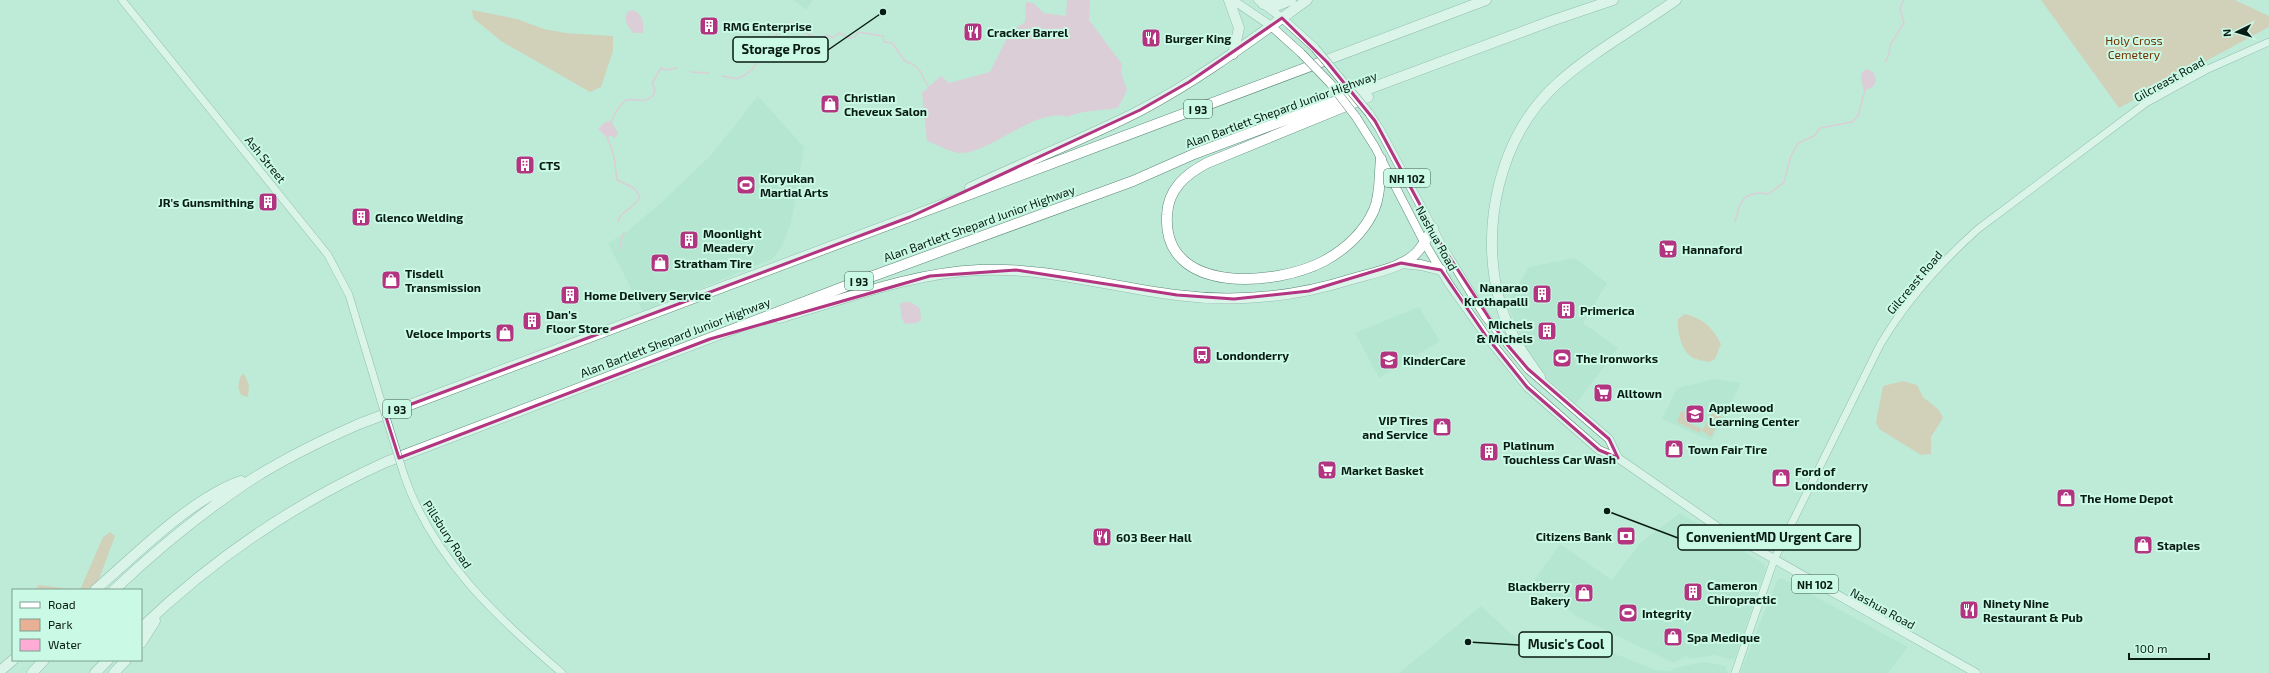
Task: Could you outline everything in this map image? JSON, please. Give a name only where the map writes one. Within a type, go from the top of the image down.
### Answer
[{"type":"highway","points":[[1229,0],[1239,28],[1233,54]]},
{"type":"highway","points":[[1260,2],[1279,5],[1291,0]]},
{"type":"highway","points":[[910,217],[1021,163],[1083,138],[1140,110],[1189,82],[1233,54],[1307,0]]},
{"type":"highway","name":"I 93","points":[[115,589],[190,524],[239,488],[289,458],[359,424],[1486,0]]},
{"type":"highway","name":"Alan Bartlett Shepard Junior Highway","points":[[142,627],[162,608],[219,562],[268,526],[318,495],[351,478],[414,451],[710,339],[860,280],[1133,181],[1194,154],[1551,21],[1612,0]]},
{"type":"highway","points":[[1540,377],[1518,346],[1509,326],[1501,305],[1492,254],[1495,203],[1511,149],[1538,105],[1558,82],[1676,0]]},
{"type":"highway","points":[[1381,159],[1378,201],[1367,224],[1357,236],[1344,247],[1312,266],[1274,277],[1246,279],[1222,278],[1205,273],[1186,262],[1179,255],[1171,240],[1166,217],[1169,202],[1178,185],[1196,169],[1369,96],[1425,69]]},
{"type":"highway","points":[[710,339],[886,286],[930,276],[960,272],[1016,270],[1041,272],[1177,296],[1234,299],[1309,291],[1401,263],[1414,255],[1433,228]]},
{"type":"highway","points":[[1401,263],[1421,265],[1441,270]]},
{"type":"highway","points":[[96,589],[153,540],[211,496],[234,484],[262,474]]},
{"type":"highway","points":[[142,641],[162,608]]},
{"type":"highway","points":[[0,671],[12,661]]},
{"type":"highway","points":[[32,673],[43,661]]},
{"type":"highway","points":[[95,673],[107,661]]},
{"type":"highway","points":[[114,673],[125,661]]},
{"type":"main road","name":"Nashua Road","points":[[1233,0],[1271,26],[1301,53],[1330,83],[1356,118],[1381,159],[1424,242],[1441,270],[1486,336],[1527,387],[1598,450],[1618,458],[1719,528],[1976,673]]},
{"type":"main road","name":"Nashua Road","points":[[1260,2],[1282,18],[1315,48],[1369,113],[1379,128],[1433,228],[1485,316],[1504,341],[1528,369],[1540,377],[1609,439],[1618,458]]},
{"type":"street","name":"Ash Street","points":[[122,0],[321,245],[348,295],[366,349]]},
{"type":"street","name":"Gilcreast Road","points":[[1735,673],[1774,560],[1880,345],[1901,312],[1951,255],[1993,218],[2146,103],[2208,69],[2269,42]]},
{"type":"street","name":"Pillsbury Road","points":[[366,349],[404,475],[414,503],[427,526],[474,592],[513,632],[562,673]]},
{"type":"highlighted area","points":[[1282,18],[1327,62],[1375,121],[1441,244],[1504,341],[1528,369],[1609,439],[1618,458],[1599,450],[1527,387],[1486,336],[1441,270],[1401,263],[1309,291],[1234,299],[1177,295],[1016,270],[930,276],[710,339],[399,458],[385,414],[910,217],[1140,110],[1189,82]]},
{"type":"shaded area","points":[[793,0],[813,0],[806,10]]},
{"type":"shaded area","points":[[758,96],[804,147],[791,223],[781,248],[772,259],[643,312],[608,243],[624,234],[661,203],[711,155]]},
{"type":"shaded area","points":[[1575,258],[1607,283],[1583,323],[1618,348],[1576,404],[1544,375],[1528,354],[1507,304],[1529,267]]},
{"type":"shaded area","name":"KinderCare","points":[[1419,307],[1440,341],[1379,378],[1355,333]]},
{"type":"shaded area","name":"Applewood Learning Center","points":[[1715,379],[1741,383],[1711,441],[1662,419],[1677,388]]},
{"type":"shaded area","points":[[1680,513],[1764,564],[1766,569],[1735,658],[1730,660],[1715,655],[1689,659],[1687,656],[1674,663],[1576,616],[1533,582],[1560,544],[1612,580],[1640,543]]},
{"type":"shaded area","points":[[1781,578],[1908,647],[1888,673],[1740,673],[1777,581]]},
{"type":"shaded area","points":[[1481,606],[1529,650],[1602,651],[1621,656],[1655,670],[1669,671],[1682,666],[1706,662],[1725,666],[1728,673],[1399,673]]},
{"type":"green space","name":"Holy Cross Cemetery","points":[[2041,0],[2235,0],[2269,16],[2269,27],[2119,108]]},
{"type":"green space","points":[[472,10],[517,19],[544,29],[566,33],[613,36],[613,51],[601,87],[590,92],[501,41],[473,18]]},
{"type":"green space","points":[[1685,314],[1697,318],[1711,328],[1721,344],[1715,359],[1709,362],[1693,358],[1685,351],[1679,335],[1678,319]]},
{"type":"green space","points":[[244,373],[249,385],[248,397],[241,395],[238,387],[240,377]]},
{"type":"green space","points":[[1903,381],[1917,385],[1923,397],[1939,410],[1943,418],[1931,437],[1931,454],[1921,455],[1879,429],[1876,422],[1883,386]]},
{"type":"green space","points":[[1713,404],[1725,409],[1711,437],[1702,431],[1713,411],[1711,410]]},
{"type":"green space","points":[[1681,411],[1689,414],[1687,422],[1702,429],[1700,433],[1677,422]]},
{"type":"green space","points":[[110,532],[115,536],[95,589],[80,589],[103,537]]},
{"type":"green space","points":[[39,585],[72,589],[35,589]]},
{"type":"water","points":[[1067,0],[1090,0],[1089,20],[1122,64],[1121,72],[1127,90],[1118,108],[1085,112],[1067,117],[1055,116],[1042,118],[974,151],[959,153],[927,141],[922,93],[941,76],[949,83],[990,72],[1010,32],[1025,22],[1026,2],[1033,3],[1044,13],[1066,16]]},
{"type":"water","points":[[633,10],[641,16],[643,33],[633,33],[627,25],[626,17],[628,11]]},
{"type":"water","points":[[1867,69],[1874,73],[1876,80],[1874,86],[1864,91],[1861,79],[1862,72]]},
{"type":"water","points":[[611,121],[618,133],[614,139],[612,136],[606,137],[598,129],[605,122]]},
{"type":"water","points":[[910,302],[920,308],[921,320],[917,323],[905,324],[902,319],[900,304]]},
{"type":"waterway","points":[[1885,62],[1889,54],[1890,44],[1904,23],[1900,8],[1904,0]]},
{"type":"waterway","points":[[722,76],[738,78],[745,75],[758,63],[784,24],[794,23]]},
{"type":"waterway","points":[[806,33],[819,38],[827,35],[833,38],[839,33],[849,38],[855,37],[858,32],[883,36],[884,42],[892,43],[905,61],[914,65],[920,71],[929,88]]},
{"type":"waterway","points":[[611,123],[617,110],[624,102],[631,99],[647,100],[654,94],[655,89],[652,83],[661,68],[666,70],[677,68]]},
{"type":"waterway","points":[[691,72],[709,73]]},
{"type":"waterway","points":[[1735,222],[1741,202],[1744,198],[1754,194],[1769,194],[1784,182],[1791,156],[1798,143],[1814,136],[1820,128],[1852,122],[1858,116],[1865,90]]},
{"type":"waterway","points":[[607,136],[614,157],[617,180],[634,188],[640,197],[638,201],[619,218],[618,222]]},
{"type":"waterway","points":[[619,250],[624,232]]},
{"type":"place","name":"Storage Pros","points":[[883,12]]},
{"type":"place","name":"RMG Enterprise","points":[[709,26]]},
{"type":"place","name":"Cracker Barrel","points":[[973,32]]},
{"type":"place","name":"Burger King","points":[[1151,38]]},
{"type":"place","name":"Christian Cheveux Salon","points":[[830,104]]},
{"type":"place","name":"CTS","points":[[525,165]]},
{"type":"place","name":"Koryukan Martial Arts","points":[[746,185]]},
{"type":"place","name":"JR's Gunsmithing","points":[[268,202]]},
{"type":"place","name":"Glenco Welding","points":[[361,217]]},
{"type":"place","name":"Moonlight Meadery","points":[[689,240]]},
{"type":"place","name":"Hannaford","points":[[1668,249]]},
{"type":"place","name":"Stratham Tire","points":[[660,263]]},
{"type":"place","name":"Tisdell Transmission","points":[[391,280]]},
{"type":"place","name":"Nanarao Krothapalli","points":[[1542,294]]},
{"type":"place","name":"Home Delivery Service","points":[[570,295]]},
{"type":"place","name":"Primerica","points":[[1566,310]]},
{"type":"place","name":"Dan's Floor Store","points":[[532,321]]},
{"type":"place","name":"Michels & Michels","points":[[1547,331]]},
{"type":"place","name":"Veloce Imports","points":[[505,333]]},
{"type":"place","name":"Londonderry","points":[[1202,355]]},
{"type":"place","name":"The Ironworks","points":[[1562,358]]},
{"type":"place","name":"KinderCare","points":[[1389,360]]},
{"type":"place","name":"Alltown","points":[[1603,393]]},
{"type":"place","name":"Applewood Learning Center","points":[[1695,414]]},
{"type":"place","name":"VIP Tires and Service","points":[[1442,427]]},
{"type":"place","name":"Town Fair Tire","points":[[1674,449]]},
{"type":"place","name":"Platinum Touchless Car Wash","points":[[1489,452]]},
{"type":"place","name":"Market Basket","points":[[1327,470]]},
{"type":"place","name":"Ford of Londonderry","points":[[1781,478]]},
{"type":"place","name":"The Home Depot","points":[[2066,498]]},
{"type":"place","name":"ConvenientMD Urgent Care","points":[[1607,511]]},
{"type":"place","name":"Citizens Bank","points":[[1626,536]]},
{"type":"place","name":"603 Beer Hall","points":[[1102,537]]},
{"type":"place","name":"Staples","points":[[2143,545]]},
{"type":"place","name":"Cameron Chiropractic","points":[[1693,592]]},
{"type":"place","name":"Blackberry Bakery","points":[[1584,593]]},
{"type":"place","name":"Ninety Nine Restaurant & Pub","points":[[1969,610]]},
{"type":"place","name":"Integrity","points":[[1628,613]]},
{"type":"place","name":"Spa Medique","points":[[1673,637]]},
{"type":"place","name":"Music's Cool","points":[[1468,642]]}]
